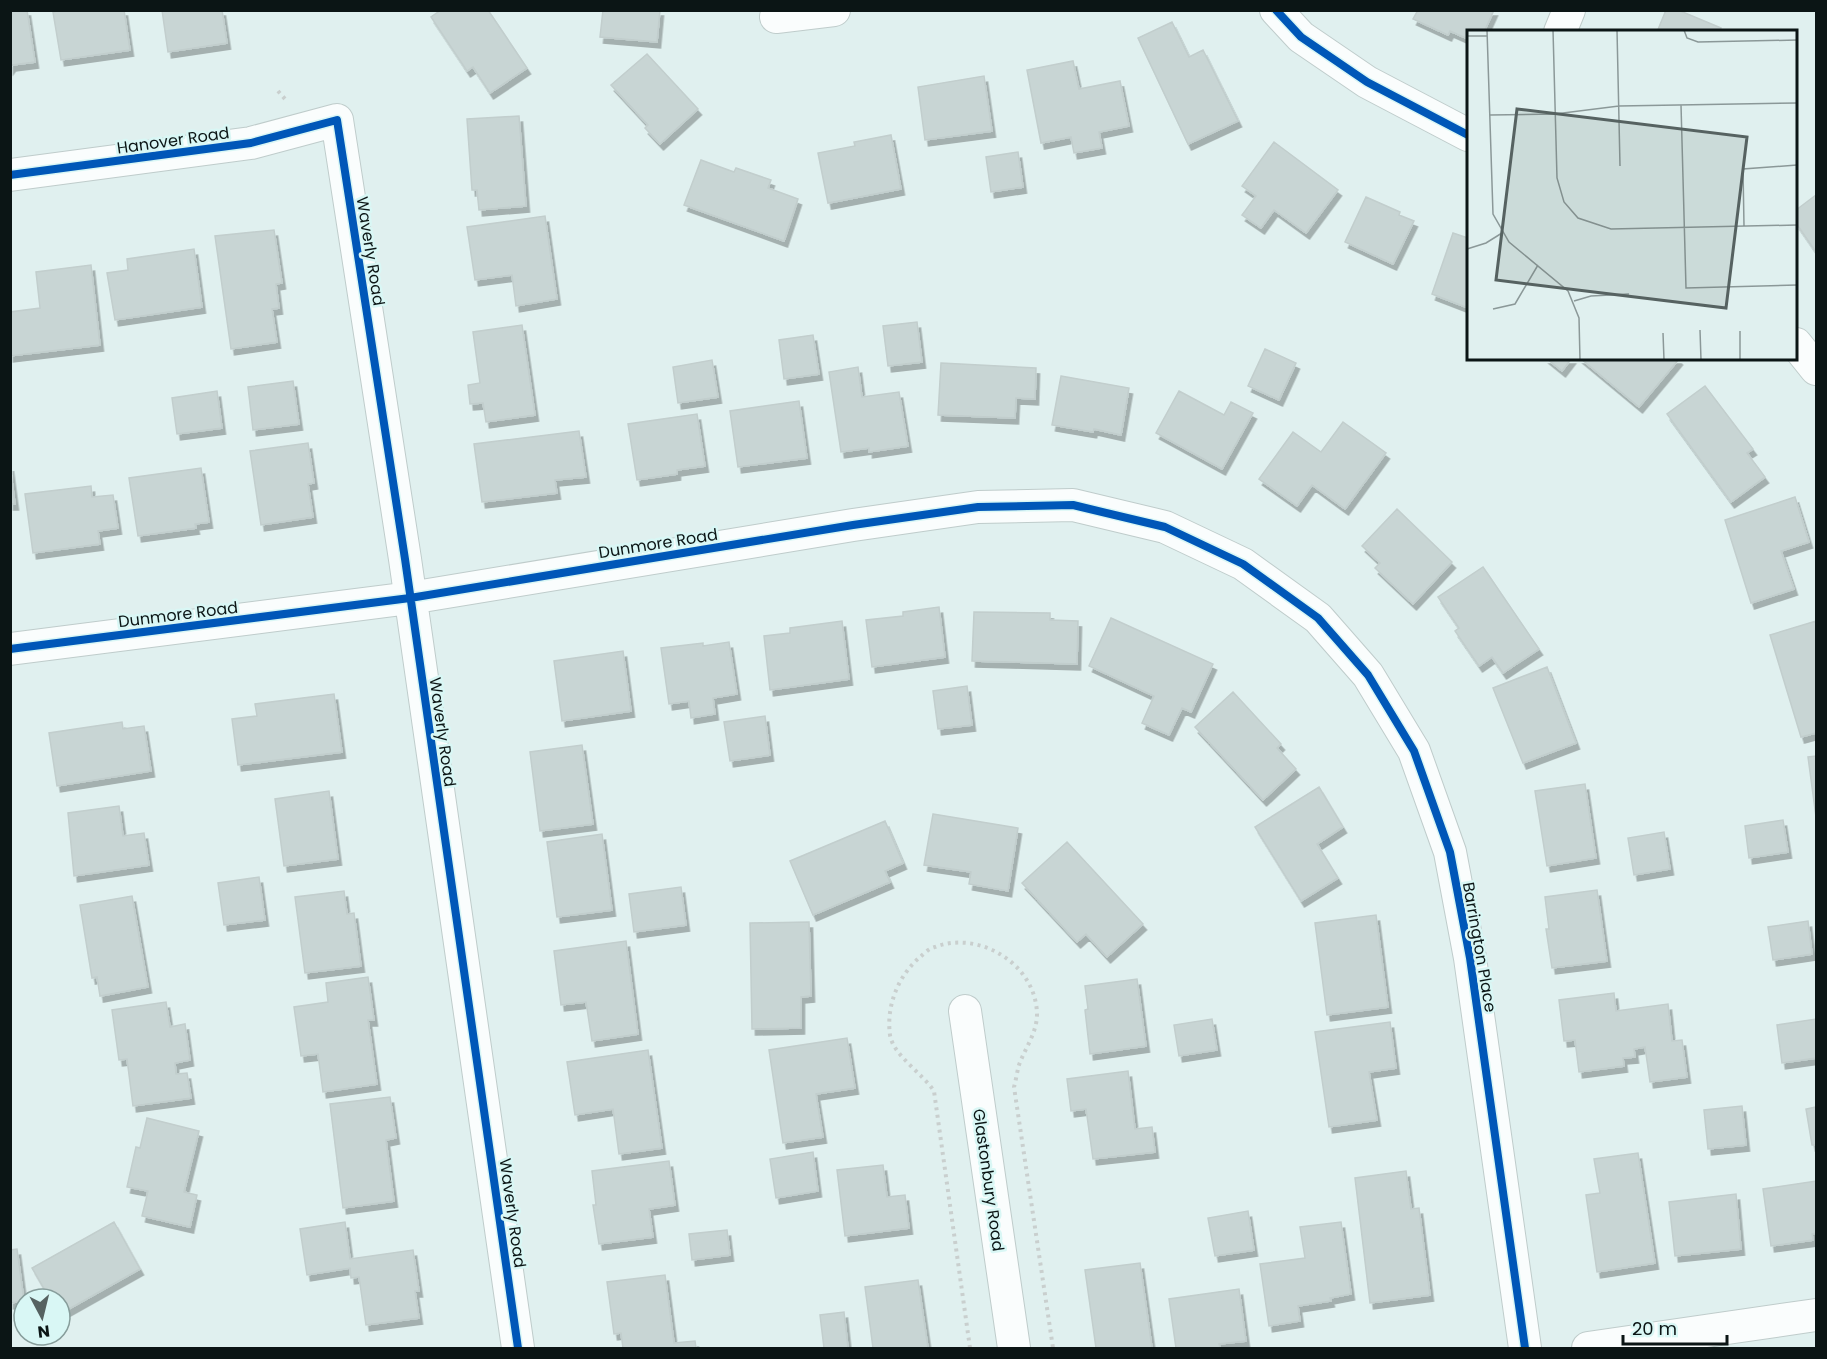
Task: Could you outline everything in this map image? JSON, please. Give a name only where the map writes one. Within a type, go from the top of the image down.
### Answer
[{"type":"street","points":[[776,17],[834,10]]},
{"type":"street","points":[[1276,10],[1301,37],[1367,82],[1467,134]]},
{"type":"street","points":[[1561,30],[1569,10]]},
{"type":"street","name":"Hanover Road","points":[[10,175],[251,143],[337,120]]},
{"type":"street","name":"Waverly Road","points":[[337,120],[410,598],[518,1348]]},
{"type":"street","points":[[1797,345],[1816,369]]},
{"type":"street","name":"Dunmore Road","points":[[10,649],[410,598],[978,507],[1073,505],[1165,526],[1243,564],[1290,598]]},
{"type":"street","name":"Barrington Place","points":[[1290,598],[1318,618],[1368,675],[1414,751],[1450,852],[1470,958],[1525,1348]]},
{"type":"street","name":"Glastonbury Road","points":[[965,1011],[1014,1348]]},
{"type":"street","points":[[1588,1348],[1816,1315]]},
{"type":"building","points":[[10,10],[27,10],[35,62],[12,65],[10,68]]},
{"type":"building","points":[[124,10],[130,50],[61,60],[53,12]]},
{"type":"building","points":[[162,10],[222,10],[227,43],[168,52]]},
{"type":"building","points":[[441,10],[488,10],[527,68],[490,93],[473,67],[467,71],[431,17]]},
{"type":"building","points":[[603,10],[660,10],[657,42],[600,37]]},
{"type":"building","points":[[1418,10],[1494,10],[1485,30],[1467,30],[1467,39],[1450,31],[1448,35],[1413,19]]},
{"type":"building","points":[[1666,10],[1678,10],[1721,28],[1720,30],[1658,30]]},
{"type":"building","points":[[1172,22],[1189,57],[1203,50],[1238,121],[1188,144],[1138,38]]},
{"type":"building","points":[[647,54],[698,109],[660,144],[645,128],[648,125],[611,85]]},
{"type":"building","points":[[1073,61],[1079,89],[1120,81],[1129,126],[1099,132],[1102,148],[1074,153],[1071,137],[1041,143],[1027,70]]},
{"type":"building","points":[[984,76],[992,131],[925,140],[918,87]]},
{"type":"building","points":[[519,116],[526,206],[479,210],[477,190],[472,190],[467,119]]},
{"type":"building","points":[[891,135],[901,189],[828,203],[818,153],[855,146],[854,142]]},
{"type":"building","points":[[1274,142],[1338,190],[1306,233],[1274,210],[1261,228],[1242,215],[1256,196],[1242,186]]},
{"type":"building","points":[[1018,152],[1023,187],[991,192],[986,157]]},
{"type":"building","points":[[701,160],[734,172],[736,168],[771,180],[768,188],[798,199],[784,241],[684,205]]},
{"type":"building","points":[[1816,195],[1816,252],[1797,224],[1797,209]]},
{"type":"building","points":[[1366,197],[1414,221],[1393,264],[1345,242]]},
{"type":"building","points":[[545,216],[557,299],[516,306],[512,275],[475,280],[467,227]]},
{"type":"building","points":[[274,230],[282,283],[276,284],[279,308],[272,309],[277,342],[231,349],[215,236]]},
{"type":"building","points":[[1453,233],[1467,238],[1467,308],[1432,294]]},
{"type":"building","points":[[194,249],[202,307],[115,320],[107,273],[128,270],[127,259]]},
{"type":"building","points":[[91,265],[100,345],[10,356],[10,312],[40,308],[36,272]]},
{"type":"building","points":[[917,322],[922,362],[888,366],[883,326]]},
{"type":"building","points":[[522,325],[535,415],[486,422],[483,403],[470,404],[468,385],[480,383],[473,332]]},
{"type":"building","points":[[813,335],[819,374],[784,379],[779,340]]},
{"type":"building","points":[[1265,349],[1296,363],[1279,400],[1248,386]]},
{"type":"building","points":[[712,360],[718,397],[678,403],[673,367]]},
{"type":"building","points":[[1548,360],[1570,360],[1562,371]]},
{"type":"building","points":[[1582,360],[1678,360],[1639,407]]},
{"type":"building","points":[[941,363],[1036,368],[1035,399],[1016,398],[1015,418],[938,415]]},
{"type":"building","points":[[858,367],[862,397],[899,392],[908,446],[869,452],[869,448],[841,452],[829,372]]},
{"type":"building","points":[[1061,376],[1129,388],[1121,435],[1094,429],[1093,432],[1052,425]]},
{"type":"building","points":[[293,381],[299,424],[253,430],[248,387]]},
{"type":"building","points":[[1705,386],[1753,449],[1747,453],[1765,477],[1731,502],[1667,414]]},
{"type":"building","points":[[217,391],[222,428],[177,434],[172,398]]},
{"type":"building","points":[[1179,391],[1224,415],[1231,402],[1253,413],[1222,469],[1156,433]]},
{"type":"building","points":[[799,401],[807,458],[738,467],[730,411]]},
{"type":"building","points":[[697,414],[705,466],[677,470],[677,474],[637,480],[628,424]]},
{"type":"building","points":[[1343,422],[1386,453],[1345,509],[1312,485],[1297,506],[1259,479],[1293,432],[1321,452]]},
{"type":"building","points":[[579,431],[586,477],[555,480],[557,493],[482,502],[474,444]]},
{"type":"building","points":[[308,443],[314,483],[308,484],[313,517],[261,525],[250,451]]},
{"type":"building","points":[[10,465],[15,504],[10,504]]},
{"type":"building","points":[[201,468],[209,522],[195,524],[196,528],[138,536],[129,478]]},
{"type":"building","points":[[91,486],[92,497],[113,495],[118,528],[98,531],[100,544],[33,553],[25,494]]},
{"type":"building","points":[[1795,497],[1809,542],[1781,551],[1794,589],[1751,603],[1725,520]]},
{"type":"building","points":[[1397,509],[1452,562],[1413,604],[1375,568],[1380,563],[1362,546]]},
{"type":"building","points":[[1483,567],[1539,649],[1503,673],[1492,657],[1479,666],[1455,631],[1459,628],[1438,597]]},
{"type":"building","points":[[939,607],[945,657],[872,667],[866,620],[903,616],[903,612]]},
{"type":"building","points":[[974,612],[1050,613],[1050,620],[1078,621],[1077,664],[972,661]]},
{"type":"building","points":[[1111,618],[1213,664],[1191,712],[1182,708],[1169,735],[1142,723],[1154,696],[1089,666]]},
{"type":"building","points":[[842,621],[849,679],[770,690],[764,636],[790,633],[790,628]]},
{"type":"building","points":[[1816,621],[1816,733],[1801,737],[1770,635]]},
{"type":"building","points":[[729,642],[737,694],[713,698],[715,714],[691,718],[689,701],[669,704],[661,648]]},
{"type":"building","points":[[623,651],[631,711],[562,721],[554,661]]},
{"type":"building","points":[[1547,667],[1576,743],[1523,763],[1493,688]]},
{"type":"building","points":[[967,686],[972,725],[938,729],[933,691]]},
{"type":"building","points":[[1233,692],[1281,744],[1277,748],[1296,769],[1263,800],[1195,727]]},
{"type":"building","points":[[334,694],[342,752],[238,765],[232,719],[257,716],[255,704]]},
{"type":"building","points":[[765,716],[770,755],[730,761],[724,722]]},
{"type":"building","points":[[122,722],[123,729],[144,726],[151,771],[57,786],[49,733]]},
{"type":"building","points":[[582,745],[593,824],[540,831],[530,752]]},
{"type":"building","points":[[1816,756],[1816,817],[1808,757]]},
{"type":"building","points":[[1585,784],[1596,858],[1547,866],[1535,791]]},
{"type":"building","points":[[1319,787],[1343,827],[1317,844],[1338,878],[1301,901],[1255,827]]},
{"type":"building","points":[[329,791],[338,859],[284,866],[275,799]]},
{"type":"building","points":[[119,806],[123,836],[144,833],[149,865],[74,876],[68,813]]},
{"type":"building","points":[[933,814],[1018,828],[1008,891],[969,884],[971,872],[924,865]]},
{"type":"building","points":[[1783,820],[1788,852],[1749,858],[1745,826]]},
{"type":"building","points":[[885,821],[903,863],[885,871],[890,882],[813,915],[790,861]]},
{"type":"building","points":[[1664,832],[1670,869],[1634,875],[1628,838]]},
{"type":"building","points":[[602,834],[612,910],[557,917],[547,842]]},
{"type":"building","points":[[1067,842],[1143,924],[1107,957],[1086,934],[1077,942],[1022,883]]},
{"type":"building","points":[[259,877],[265,920],[224,925],[218,883]]},
{"type":"building","points":[[681,887],[686,925],[634,932],[629,894]]},
{"type":"building","points":[[1597,890],[1607,961],[1552,968],[1546,929],[1549,929],[1545,897]]},
{"type":"building","points":[[344,891],[347,914],[354,913],[361,966],[305,973],[295,897]]},
{"type":"building","points":[[132,896],[148,987],[100,996],[97,977],[92,978],[80,905]]},
{"type":"building","points":[[1376,915],[1388,1007],[1327,1015],[1315,923]]},
{"type":"building","points":[[1808,921],[1812,954],[1773,960],[1768,927]]},
{"type":"building","points":[[809,922],[811,996],[801,997],[801,1028],[752,1029],[750,923]]},
{"type":"building","points":[[626,941],[638,1034],[592,1041],[586,1002],[561,1005],[554,951]]},
{"type":"building","points":[[368,977],[374,1020],[368,1020],[377,1084],[323,1092],[318,1054],[301,1056],[294,1007],[328,1002],[326,983]]},
{"type":"building","points":[[1137,979],[1146,1046],[1090,1054],[1085,986]]},
{"type":"building","points":[[1614,993],[1616,1011],[1668,1004],[1672,1041],[1682,1040],[1687,1077],[1650,1082],[1645,1047],[1634,1049],[1635,1057],[1623,1058],[1624,1066],[1579,1072],[1575,1040],[1564,1041],[1559,1000]]},
{"type":"building","points":[[166,1002],[170,1027],[185,1024],[190,1060],[175,1063],[176,1074],[187,1073],[191,1098],[133,1106],[127,1059],[119,1060],[112,1010]]},
{"type":"building","points":[[1212,1019],[1217,1050],[1179,1056],[1174,1025]]},
{"type":"building","points":[[1816,1019],[1816,1058],[1782,1063],[1777,1025]]},
{"type":"building","points":[[1390,1022],[1396,1068],[1369,1072],[1377,1120],[1329,1127],[1315,1032]]},
{"type":"building","points":[[847,1038],[855,1088],[816,1094],[823,1137],[783,1143],[769,1050]]},
{"type":"building","points":[[648,1050],[662,1148],[619,1154],[613,1109],[575,1115],[567,1062]]},
{"type":"building","points":[[1128,1071],[1135,1129],[1152,1127],[1155,1152],[1093,1159],[1086,1109],[1071,1111],[1067,1079]]},
{"type":"building","points":[[390,1097],[396,1138],[386,1140],[394,1201],[343,1208],[330,1104]]},
{"type":"building","points":[[1742,1106],[1746,1145],[1708,1149],[1704,1110]]},
{"type":"building","points":[[1816,1107],[1816,1145],[1812,1145],[1806,1109]]},
{"type":"building","points":[[147,1118],[199,1131],[184,1192],[197,1195],[190,1227],[142,1216],[148,1191],[127,1187],[136,1147],[140,1148]]},
{"type":"building","points":[[813,1152],[818,1191],[776,1198],[770,1159]]},
{"type":"building","points":[[1638,1153],[1655,1263],[1597,1272],[1586,1195],[1600,1193],[1594,1159]]},
{"type":"building","points":[[669,1161],[675,1205],[649,1209],[653,1237],[599,1244],[593,1205],[596,1205],[592,1171]]},
{"type":"building","points":[[883,1165],[887,1197],[905,1195],[909,1228],[845,1236],[837,1170]]},
{"type":"building","points":[[1406,1171],[1411,1209],[1419,1208],[1430,1295],[1370,1303],[1355,1178]]},
{"type":"building","points":[[1816,1181],[1816,1233],[1812,1234],[1813,1240],[1771,1246],[1763,1189]]},
{"type":"building","points":[[1736,1194],[1741,1249],[1675,1256],[1669,1202]]},
{"type":"building","points":[[1248,1211],[1254,1250],[1215,1256],[1208,1218]]},
{"type":"building","points":[[114,1222],[140,1269],[72,1307],[72,1287],[43,1287],[32,1268]]},
{"type":"building","points":[[345,1222],[350,1259],[413,1250],[419,1291],[415,1291],[419,1318],[366,1325],[359,1277],[351,1278],[350,1268],[307,1275],[300,1229]]},
{"type":"building","points":[[1341,1222],[1351,1294],[1330,1298],[1331,1301],[1298,1306],[1300,1321],[1269,1326],[1260,1264],[1305,1258],[1300,1227]]},
{"type":"building","points":[[727,1230],[730,1255],[692,1260],[689,1234]]},
{"type":"building","points":[[17,1249],[22,1287],[12,1287],[12,1303],[10,1303],[10,1250]]},
{"type":"building","points":[[1140,1263],[1152,1348],[1096,1348],[1085,1270]]},
{"type":"building","points":[[665,1275],[674,1343],[695,1341],[696,1348],[623,1348],[621,1333],[614,1334],[607,1282]]},
{"type":"building","points":[[918,1280],[928,1348],[873,1348],[865,1287]]},
{"type":"building","points":[[1239,1289],[1246,1341],[1219,1344],[1220,1348],[1176,1348],[1169,1299]]},
{"type":"building","points":[[844,1312],[848,1348],[824,1348],[820,1315]]},
{"type":"cycle path","points":[[1276,10],[1301,37],[1367,82],[1467,134]]},
{"type":"cycle path","points":[[10,175],[251,143],[337,120],[405,559],[518,1348]]},
{"type":"cycle path","points":[[10,649],[410,598],[853,525],[978,507],[1073,505],[1165,527],[1243,564],[1318,618],[1368,675],[1414,751],[1450,852],[1470,958],[1525,1348]]}]
